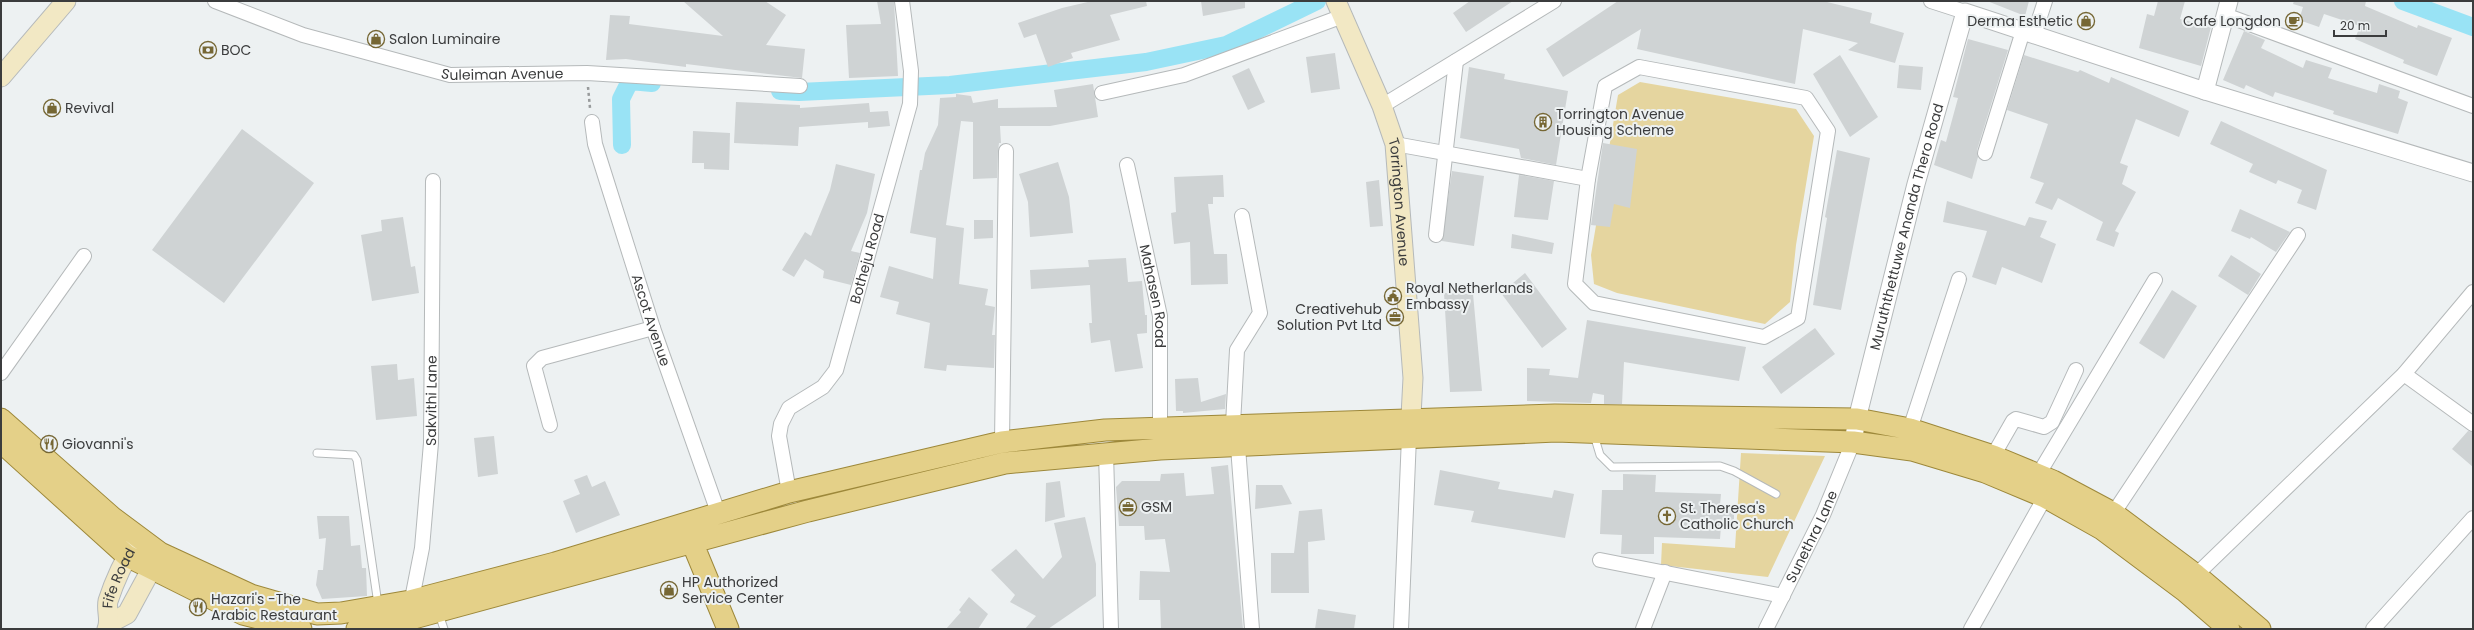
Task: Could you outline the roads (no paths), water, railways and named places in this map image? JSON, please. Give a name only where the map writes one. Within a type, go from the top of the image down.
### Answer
[{"type":"main road","points":[[1,77],[66,1]]},
{"type":"main road","name":"Torrington Avenue","points":[[1340,9],[1382,106],[1395,144],[1413,378],[1410,429]]},
{"type":"main road","points":[[357,629],[410,610],[555,563],[690,533],[808,511],[1005,463],[1160,448],[1238,446],[1555,415],[1857,419],[1910,429],[1993,456],[2046,484],[2196,575],[2260,629]]},
{"type":"main road","points":[[1,419],[52,465],[138,538],[157,561],[243,614],[301,629]]},
{"type":"main road","points":[[1,442],[127,556],[157,561],[251,595],[317,614],[379,606],[410,610],[441,619],[559,580],[690,533],[719,515],[789,492],[1002,442],[1105,430],[1160,430],[1233,424],[1556,431],[1853,442],[1912,450],[1985,472],[2046,484]]},
{"type":"main road","points":[[2107,521],[2230,629]]},
{"type":"main road","points":[[690,533],[728,629]]},
{"type":"main road","name":"Fife Road","points":[[108,626],[108,603],[127,556],[138,538]]},
{"type":"main road","name":"Fife Road","points":[[108,626],[127,614],[157,561]]},
{"type":"street","name":"Suleiman Avenue","points":[[215,1],[303,35],[450,75],[586,73],[800,86]]},
{"type":"street","name":"Botheju Road","points":[[789,492],[779,436],[781,424],[789,408],[823,387],[836,370],[910,104],[911,71],[902,1]]},
{"type":"street","points":[[1382,106],[1554,1]]},
{"type":"street","points":[[1931,1],[2205,91],[2473,173]]},
{"type":"street","points":[[1985,153],[2029,33],[2045,1]]},
{"type":"street","points":[[2205,91],[2227,8],[2473,106]]},
{"type":"street","points":[[1102,93],[1184,75],[1340,9]]},
{"type":"street","name":"Muruththettuwe Ananda Thero Road","points":[[1853,442],[1857,419],[1916,184],[1965,12]]},
{"type":"street","points":[[1436,235],[1456,61]]},
{"type":"street","points":[[1639,67],[1806,98],[1828,131],[1798,318],[1764,337],[1594,303],[1575,284],[1588,179],[1605,86],[1639,67]]},
{"type":"street","name":"Ascot Avenue","points":[[592,122],[595,144],[653,328],[719,515]]},
{"type":"street","points":[[1395,144],[1444,155],[1588,179]]},
{"type":"street","points":[[1002,442],[1006,151]]},
{"type":"street","name":"Mahasen Road","points":[[1127,165],[1160,316],[1160,430]]},
{"type":"street","name":"Sakvithi Lane","points":[[410,610],[422,548],[431,443],[432,181]]},
{"type":"street","points":[[1233,424],[1237,350],[1260,314],[1242,216]]},
{"type":"street","points":[[2107,521],[2298,235]]},
{"type":"street","points":[[1,373],[84,256]]},
{"type":"street","points":[[1910,429],[1959,278]]},
{"type":"street","points":[[1971,629],[2046,484],[2155,280]]},
{"type":"street","points":[[2196,575],[2404,374],[2473,292]]},
{"type":"street","points":[[550,426],[534,366],[542,358],[653,328]]},
{"type":"street","points":[[1993,456],[2013,421],[2016,419],[2044,427],[2052,422],[2076,370]]},
{"type":"street","points":[[2404,374],[2473,424]]},
{"type":"street","points":[[1401,629],[1410,429]]},
{"type":"street","name":"Sunethra Lane","points":[[1766,629],[1823,515],[1853,442]]},
{"type":"street","points":[[1238,446],[1252,629]]},
{"type":"street","points":[[1106,453],[1110,629]]},
{"type":"street","points":[[2373,629],[2473,518]]},
{"type":"street","points":[[1600,560],[1783,596]]},
{"type":"street","points":[[1643,629],[1665,572]]},
{"type":"lane","points":[[1594,433],[1600,455],[1612,467],[1720,466],[1734,471],[1776,494]]},
{"type":"lane","points":[[317,453],[354,454],[357,460],[379,606]]},
{"type":"waterway","points":[[780,91],[799,92],[950,85],[1146,62],[1226,45],[1317,1]]},
{"type":"waterway","points":[[2403,1],[2473,27]]},
{"type":"waterway","points":[[622,145],[621,99],[630,81],[652,83]]},
{"type":"place","name":"Derma Esthetic","points":[[2086,21]]},
{"type":"place","name":"Cafe Longdon","points":[[2294,21]]},
{"type":"place","name":"Salon Luminaire","points":[[376,39]]},
{"type":"place","name":"BOC","points":[[208,50]]},
{"type":"place","name":"Revival","points":[[52,108]]},
{"type":"place","name":"Torrington Avenue Housing Scheme","points":[[1543,122]]},
{"type":"place","name":"Royal Netherlands Embassy","points":[[1393,296]]},
{"type":"place","name":"Creativehub Solution Pvt Ltd","points":[[1395,317]]},
{"type":"place","name":"Giovanni's","points":[[49,444]]},
{"type":"place","name":"GSM","points":[[1128,507]]},
{"type":"place","name":"St. Theresa's Catholic Church","points":[[1667,516]]},
{"type":"place","name":"HP Authorized Service Center","points":[[669,590]]},
{"type":"place","name":"Hazari's -The Arabic Restaurant","points":[[198,607]]}]
